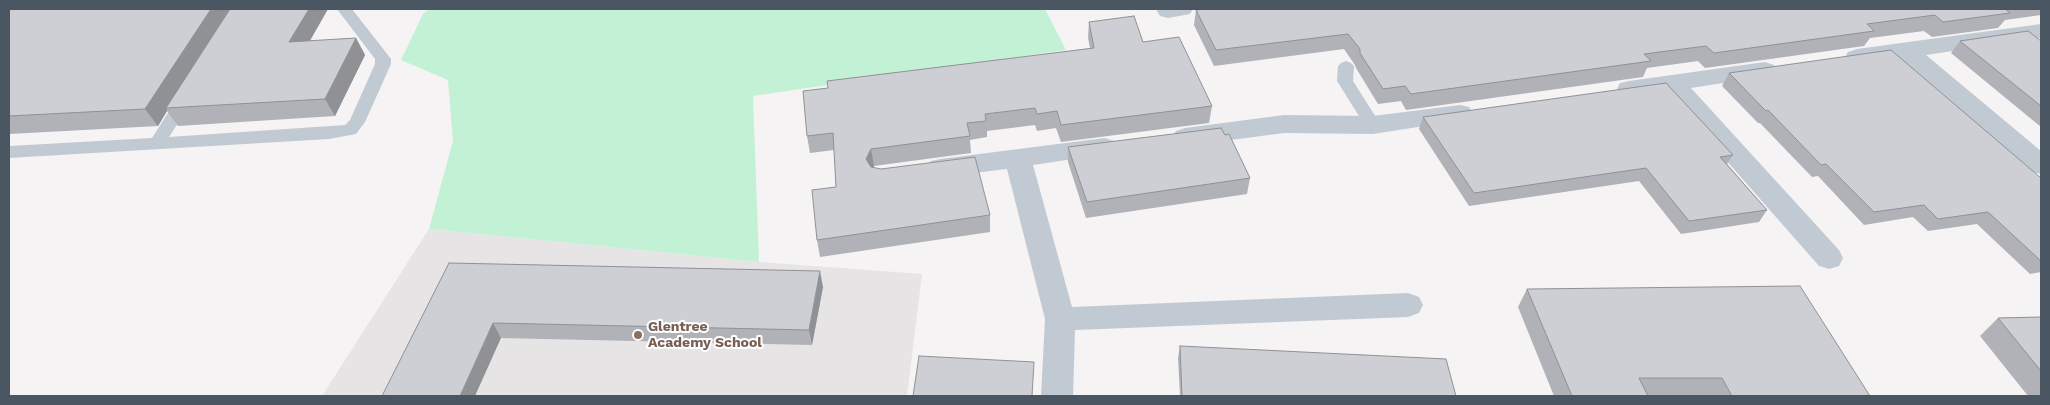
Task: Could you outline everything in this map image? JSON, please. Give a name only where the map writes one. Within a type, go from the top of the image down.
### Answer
[{"type":"street","points":[[1837,60],[2041,31]]},
{"type":"street","points":[[1905,50],[2041,165]]},
{"type":"street","points":[[1604,92],[1788,67]]},
{"type":"street","points":[[1672,83],[1829,258]]},
{"type":"street","points":[[1166,139],[1284,124],[1373,125],[1479,110]]},
{"type":"street","points":[[922,170],[1126,144]]},
{"type":"street","points":[[1018,158],[1060,320],[1057,396]]},
{"type":"street","points":[[1060,320],[1408,305]]},
{"type":"lane","points":[[9,152],[329,133],[350,130],[358,122],[383,64],[383,59],[344,9]]},
{"type":"lane","points":[[1346,66],[1345,81],[1373,125]]},
{"type":"lane","points":[[157,142],[194,85]]},
{"type":"shaded area","name":"Glentree Academy School","points":[[429,229],[759,262],[922,274],[907,396],[322,396]]},
{"type":"green space","points":[[429,9],[1045,9],[1066,50],[753,96],[759,262],[429,229],[453,141],[448,80],[401,60],[423,14]]},
{"type":"building","points":[[9,9],[211,9],[145,109],[9,116]]},
{"type":"building","points":[[230,9],[309,9],[289,42],[356,38],[325,99],[166,108]]},
{"type":"building","points":[[2005,9],[2010,13],[1943,22],[1935,15],[1867,24],[1874,31],[1714,53],[1706,46],[1644,54],[1651,61],[1411,94],[1405,86],[1383,89],[1360,53],[1360,49],[1348,34],[1216,50],[1196,10]]},
{"type":"building","points":[[1134,16],[1143,42],[1179,37],[1212,106],[1061,125],[1057,111],[1037,114],[1035,108],[985,114],[986,121],[967,123],[970,136],[871,149],[866,159],[871,167],[881,169],[975,157],[990,215],[817,240],[812,190],[836,187],[833,133],[807,136],[803,91],[828,88],[827,81],[1094,48],[1089,22]]},
{"type":"building","points":[[2028,31],[2041,41],[2041,106],[1960,41]]},
{"type":"building","points":[[1891,50],[2041,178],[2041,261],[1988,212],[1938,219],[1924,205],[1874,212],[1826,164],[1821,165],[1729,73]]},
{"type":"building","points":[[1666,83],[1733,155],[1720,157],[1767,210],[1689,221],[1646,168],[1474,193],[1423,117]]},
{"type":"building","points":[[1221,128],[1225,135],[1229,134],[1250,178],[1087,202],[1068,147]]},
{"type":"building","points":[[449,263],[820,271],[809,330],[493,323],[460,396],[382,396]]},
{"type":"building","points":[[1800,286],[1870,396],[1732,396],[1722,378],[1639,378],[1648,396],[1572,396],[1527,289]]},
{"type":"building","points":[[2041,317],[2041,371],[1998,318]]},
{"type":"building","points":[[1180,346],[1446,359],[1456,396],[1182,396]]},
{"type":"building","points":[[919,356],[1034,362],[1032,396],[913,396]]},
{"type":"place","name":"Glentree Academy School","points":[[638,335]]}]
